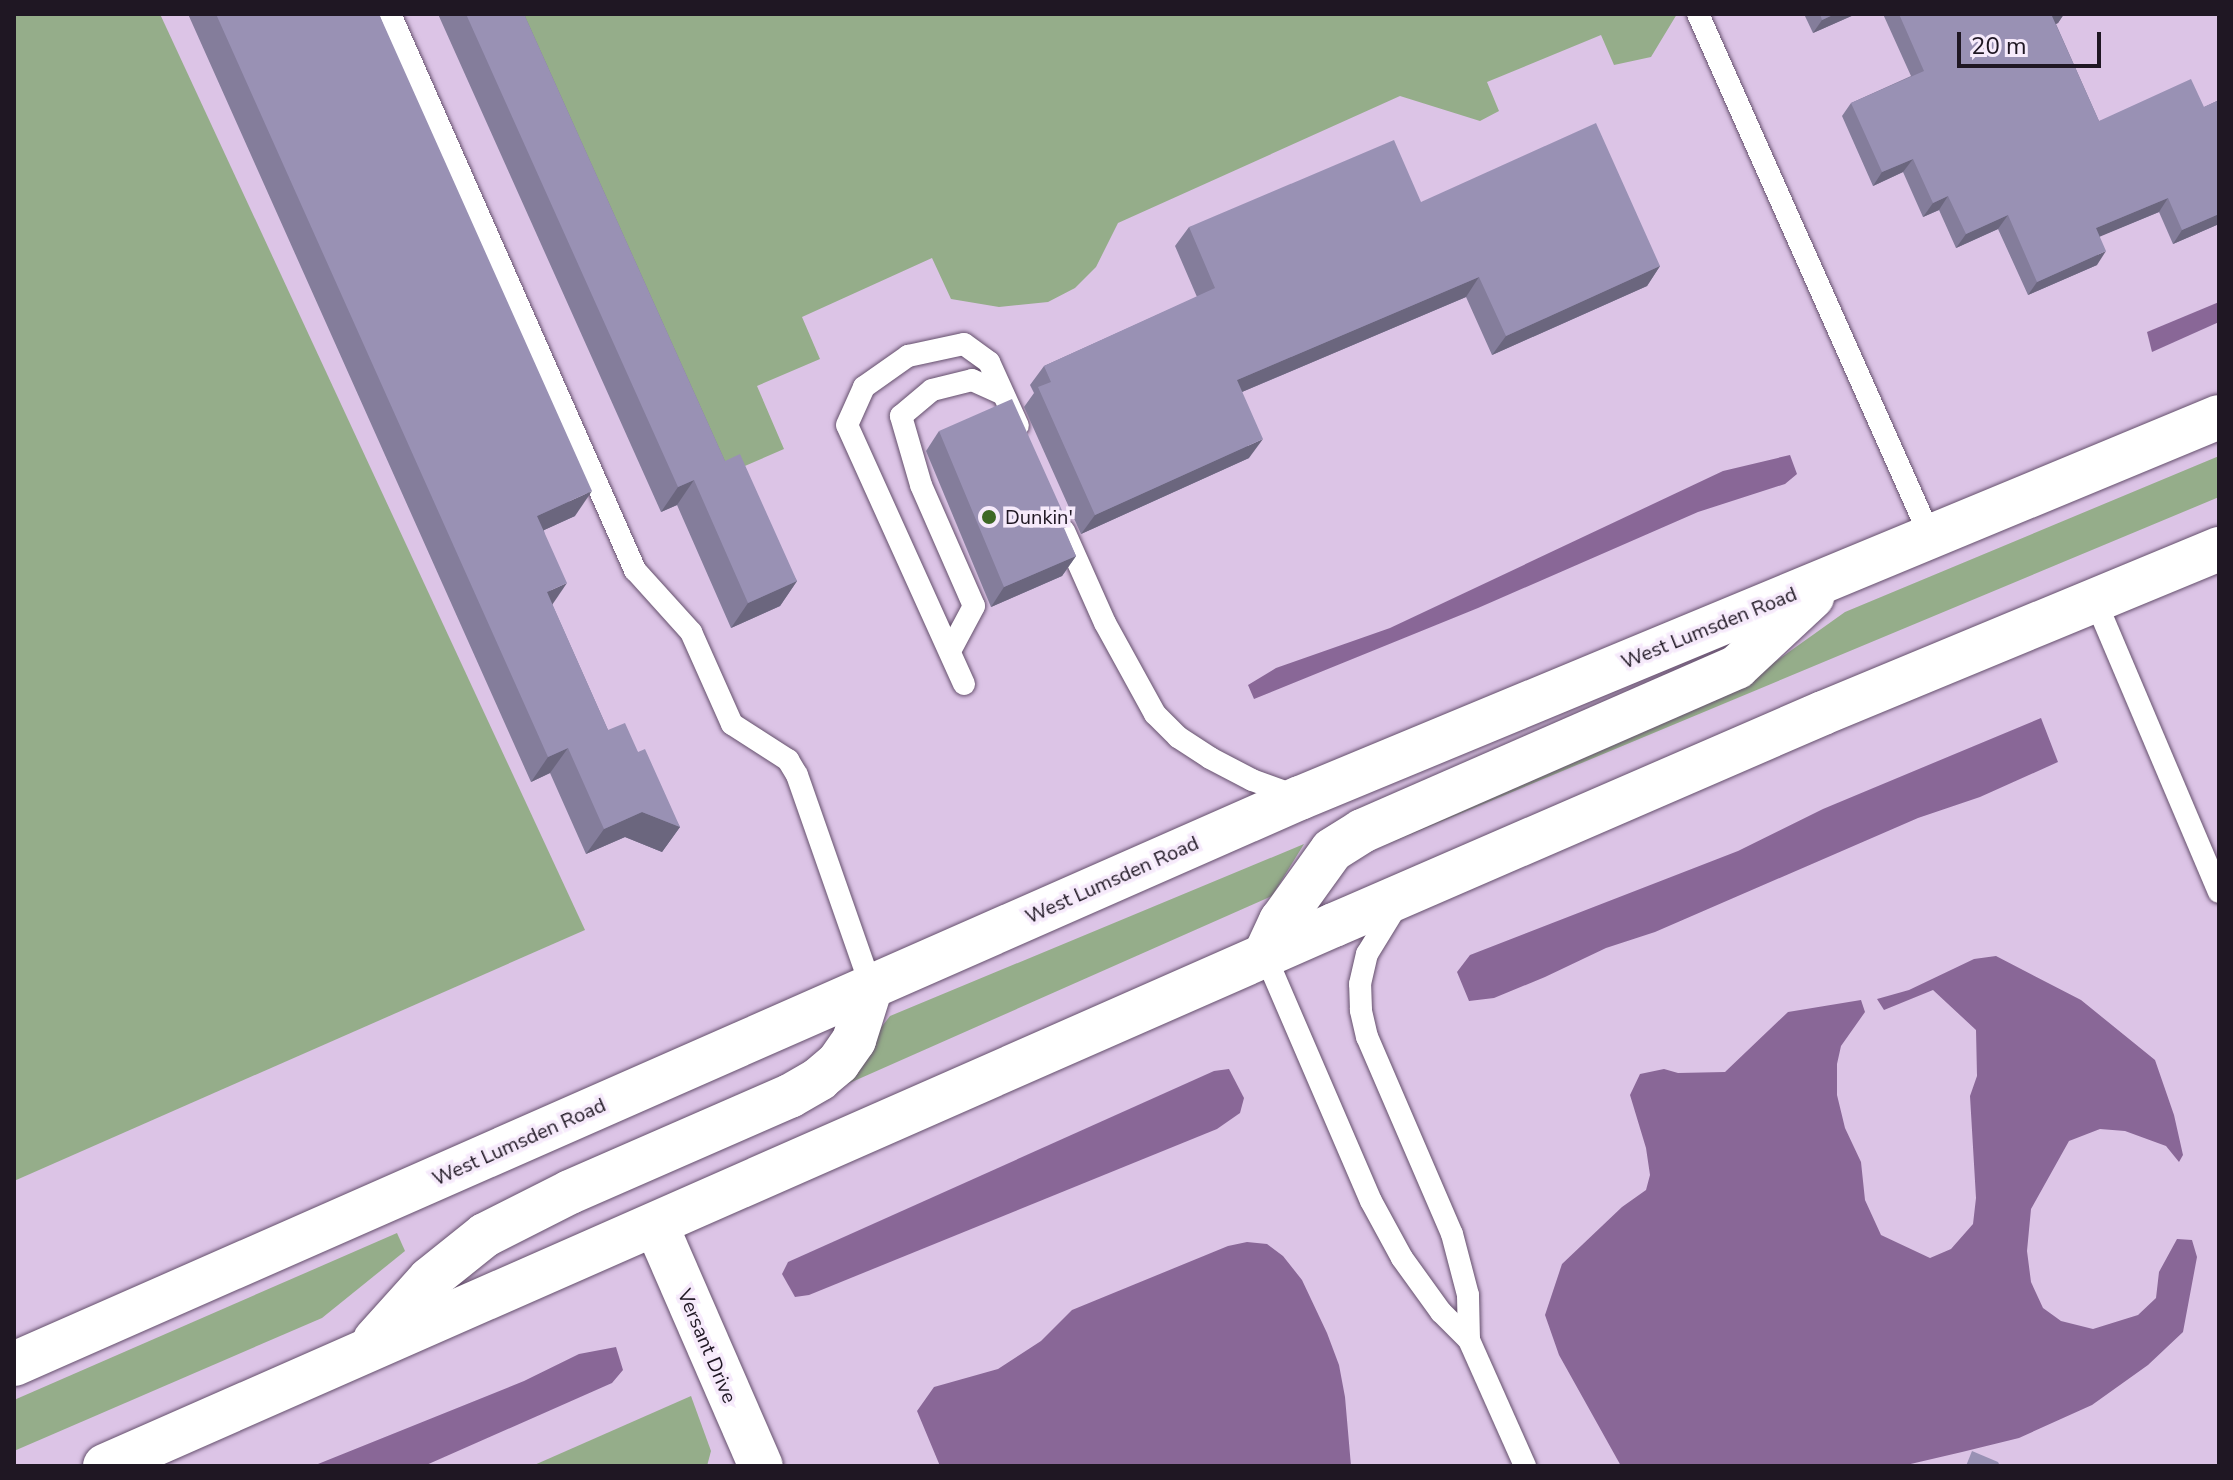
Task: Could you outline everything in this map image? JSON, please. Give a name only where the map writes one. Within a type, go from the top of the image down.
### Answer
[{"type":"main road","name":"West Lumsden Road","points":[[14,1364],[1300,798],[2219,417]]},
{"type":"main road","points":[[105,1466],[1404,894],[1823,713],[2219,549]]},
{"type":"main road","points":[[1265,955],[1281,921],[1332,850],[1362,831],[1737,667],[1831,579]]},
{"type":"main road","points":[[365,1351],[430,1279],[485,1235],[570,1192],[790,1096],[819,1079],[838,1063],[854,1040],[871,986]]},
{"type":"main road","name":"Versant Drive","points":[[656,1225],[761,1466]]},
{"type":"lane","points":[[390,14],[635,570],[691,632],[732,724],[788,760],[797,775],[871,986]]},
{"type":"lane","points":[[1698,14],[1931,538]]},
{"type":"lane","points":[[964,684],[847,425],[864,387],[908,356],[964,344],[989,362],[1029,451]]},
{"type":"lane","points":[[950,651],[974,606],[921,485],[901,416],[932,390],[972,380],[1003,394]]},
{"type":"lane","points":[[1054,508],[1105,623],[1155,714],[1178,737],[1210,758],[1252,780],[1300,798]]},
{"type":"lane","points":[[2095,600],[2212,856],[2219,892]]},
{"type":"lane","points":[[1404,894],[1367,954],[1360,984],[1361,1010],[1367,1037],[1452,1234],[1468,1295],[1469,1340]]},
{"type":"lane","points":[[1265,955],[1371,1201],[1402,1258],[1441,1312],[1469,1340],[1525,1466]]},
{"type":"green space","points":[[14,14],[160,14],[585,930],[14,1181]]},
{"type":"green space","points":[[504,14],[1677,14],[1651,57],[1614,65],[1601,35],[1487,82],[1499,111],[1480,121],[1400,96],[1118,223],[1096,267],[1075,288],[1048,302],[999,307],[951,299],[932,258],[802,317],[820,359],[757,386],[784,449],[710,481]]},
{"type":"green space","points":[[2219,456],[2219,497],[1378,848],[1755,676],[1845,612]]},
{"type":"green space","points":[[1304,844],[1272,896],[748,1128],[873,1038],[890,1016]]},
{"type":"green space","points":[[397,1233],[405,1251],[322,1318],[14,1451],[14,1400]]},
{"type":"green space","points":[[691,1396],[711,1451],[707,1466],[532,1466]]},
{"type":"shaded area","points":[[2219,302],[2219,322],[2152,352],[2147,332]]},
{"type":"shaded area","points":[[1790,455],[1797,474],[1785,484],[1698,512],[1478,608],[1254,699],[1248,685],[1276,668],[1390,628],[1723,471]]},
{"type":"shaded area","points":[[2041,718],[2058,762],[1980,797],[1918,818],[1655,932],[1606,948],[1494,998],[1469,1001],[1457,972],[1470,955],[1738,851],[1823,809]]},
{"type":"shaded area","points":[[1996,956],[2081,1000],[2155,1060],[2174,1115],[2183,1155],[2179,1162],[2166,1146],[2125,1131],[2100,1129],[2069,1141],[2031,1209],[2027,1251],[2031,1282],[2043,1308],[2061,1321],[2093,1329],[2138,1315],[2156,1298],[2159,1272],[2177,1239],[2192,1240],[2197,1257],[2183,1332],[2148,1365],[2092,1405],[2019,1438],[1962,1452],[1902,1466],[1621,1466],[1559,1355],[1545,1315],[1562,1264],[1622,1207],[1646,1190],[1650,1175],[1646,1148],[1630,1095],[1640,1074],[1664,1069],[1678,1073],[1725,1072],[1788,1012],[1861,1000],[1865,1012],[1841,1046],[1837,1064],[1837,1095],[1845,1128],[1861,1162],[1865,1200],[1881,1235],[1930,1258],[1951,1249],[1973,1224],[1976,1198],[1970,1096],[1977,1076],[1976,1030],[1933,990],[1884,1010],[1877,999],[1909,990],[1974,959]]},
{"type":"shaded area","points":[[1229,1069],[1244,1098],[1240,1113],[1217,1129],[809,1295],[795,1297],[782,1274],[788,1262],[1214,1071]]},
{"type":"shaded area","points":[[1247,1242],[1267,1244],[1283,1256],[1302,1280],[1327,1333],[1339,1365],[1345,1397],[1351,1466],[940,1466],[917,1411],[934,1387],[998,1369],[1041,1341],[1072,1310],[1228,1246]]},
{"type":"shaded area","points":[[616,1347],[623,1370],[612,1383],[424,1466],[313,1466],[524,1381],[579,1354]]},
{"type":"building","points":[[216,14],[379,14],[592,491],[537,516],[567,583],[547,592],[608,730],[625,723],[638,752],[645,749],[680,827],[642,812],[604,829],[568,748],[548,757]]},
{"type":"building","points":[[466,14],[524,14],[725,461],[740,454],[797,581],[748,603],[694,480],[678,487]]},
{"type":"building","points":[[1820,14],[1835,14],[1822,20]]},
{"type":"building","points":[[1899,14],[2057,14],[2052,16],[2099,121],[2191,79],[2204,107],[2219,100],[2219,214],[2182,230],[2168,198],[2096,228],[2106,251],[2037,282],[2008,215],[1966,234],[1948,196],[1933,203],[1913,159],[1882,172],[1851,103],[1924,71]]},
{"type":"building","points":[[1596,123],[1660,266],[1506,336],[1479,277],[1237,380],[1263,439],[1095,515],[1038,387],[1051,382],[1044,366],[1215,288],[1189,227],[1394,140],[1421,202]]},
{"type":"building","name":"Dunkin'","points":[[1012,399],[1069,526],[1064,528],[1076,556],[1004,587],[939,431]]},
{"type":"building","points":[[1972,1451],[1998,1462],[2000,1466],[1966,1466]]},
{"type":"place","name":"Dunkin'","points":[[989,517]]}]
